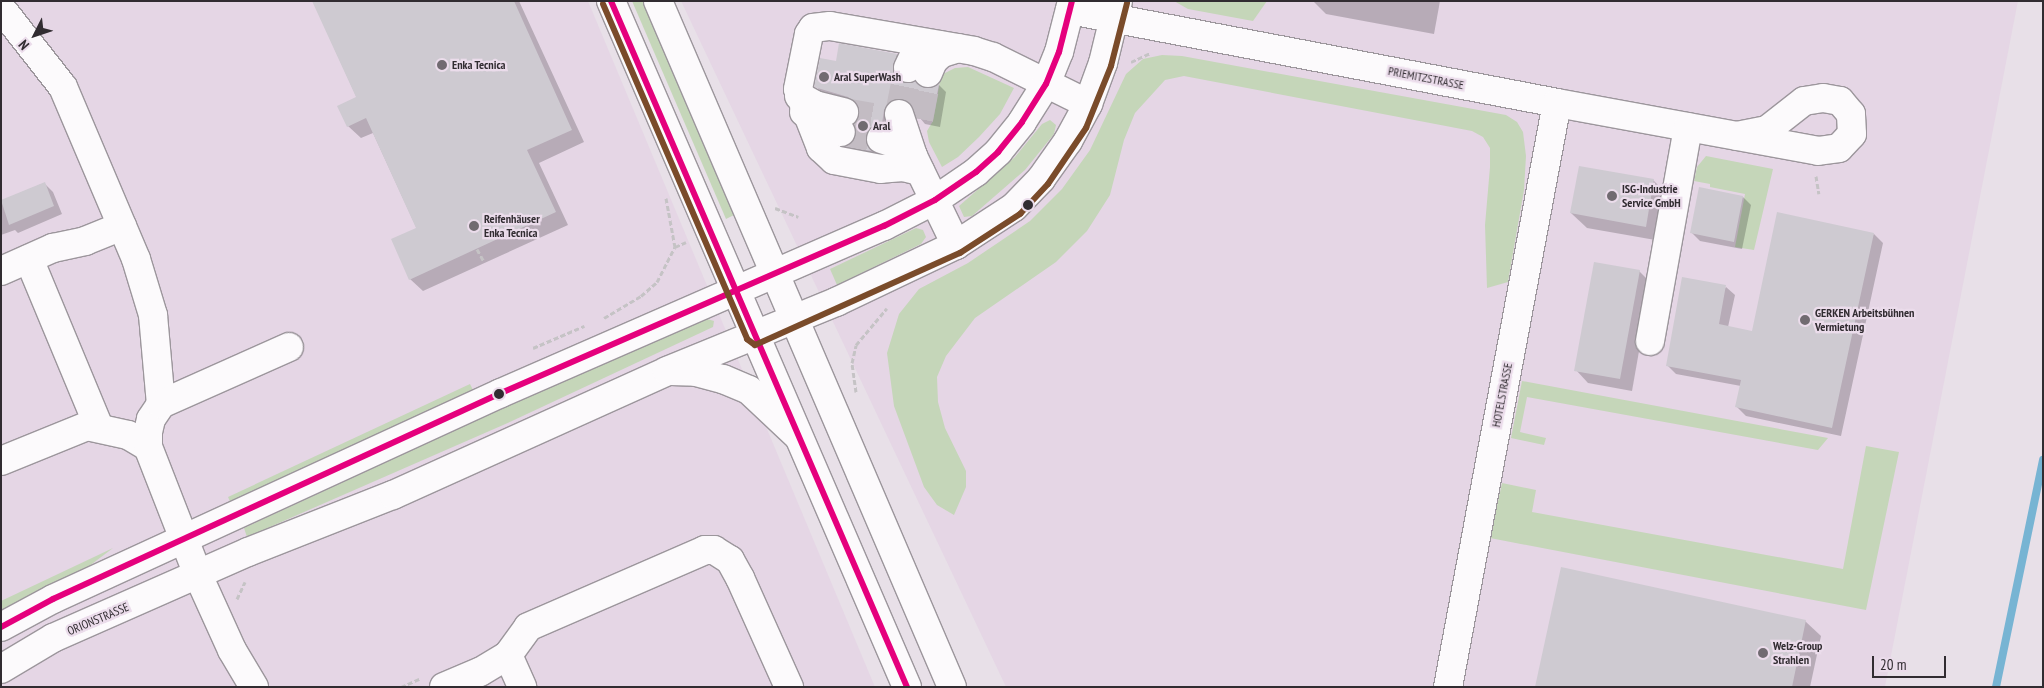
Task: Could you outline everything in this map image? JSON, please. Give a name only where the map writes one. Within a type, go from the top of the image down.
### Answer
[{"type":"street","points":[[611,1],[907,687]]},
{"type":"street","points":[[658,1],[952,687]]},
{"type":"street","points":[[1,627],[53,599],[185,541],[501,393],[734,289],[884,226],[935,200],[976,172],[998,152],[1022,122],[1046,84],[1071,6]]},
{"type":"street","name":"PRIEMITZSTRASSE","points":[[1071,6],[1116,10],[1557,103],[1737,136]]},
{"type":"street","points":[[1,8],[63,87],[136,259],[153,314],[161,404]]},
{"type":"street","name":"ORIONSTRASSE","points":[[1,669],[53,638],[198,575],[393,495],[667,371],[795,320],[956,245],[1014,206],[1041,179],[1068,141],[1088,104],[1116,10]]},
{"type":"street","points":[[956,245],[904,136],[903,167],[881,169],[834,160],[821,148],[802,104],[809,34],[822,25],[948,46],[993,57],[1088,104]]},
{"type":"street","points":[[918,71],[948,46]]},
{"type":"street","name":"HOTELSTRASSE","points":[[1448,687],[1557,103]]},
{"type":"street","points":[[802,104],[824,129],[842,122]]},
{"type":"street","points":[[1650,341],[1688,127]]},
{"type":"street","points":[[1,271],[122,226]]},
{"type":"street","points":[[29,259],[100,426]]},
{"type":"street","points":[[254,687],[232,650],[198,575],[148,447],[151,418],[161,404],[289,347]]},
{"type":"street","points":[[667,371],[705,374],[749,390],[767,404],[800,438]]},
{"type":"street","points":[[1,461],[87,426],[100,426],[128,435],[148,447]]},
{"type":"street","points":[[444,687],[480,672],[508,655],[528,627],[705,550],[714,550],[730,560],[789,687]]},
{"type":"street","points":[[508,655],[522,687]]},
{"type":"path","points":[[1126,65],[1140,55],[1154,52]]},
{"type":"path","points":[[1818,168],[1816,183],[1819,194]]},
{"type":"path","points":[[750,215],[770,207],[798,217]]},
{"type":"path","points":[[602,319],[641,296],[657,282],[676,247],[710,232]]},
{"type":"path","points":[[477,249],[483,260]]},
{"type":"path","points":[[856,345],[889,305]]},
{"type":"path","points":[[528,350],[587,325]]},
{"type":"shaded area","points":[[1,1],[588,1],[875,687],[1,687]]},
{"type":"shaded area","points":[[681,1],[2018,1],[1885,687],[1006,687]]},
{"type":"green space","points":[[632,1],[644,1],[736,214],[726,219]]},
{"type":"green space","points":[[1174,1],[1267,1],[1253,21],[1188,9]]},
{"type":"green space","points":[[1162,55],[1182,56],[1506,115],[1517,122],[1523,132],[1526,156],[1524,190],[1508,282],[1487,288],[1485,225],[1490,148],[1483,137],[1472,131],[1184,76],[1165,80],[1135,113],[1124,140],[1110,195],[1087,231],[1056,262],[975,318],[946,356],[937,377],[938,402],[945,428],[966,471],[966,487],[954,515],[937,505],[924,487],[894,406],[887,353],[899,314],[919,289],[968,263],[1030,221],[1062,189],[1090,150],[1126,74],[1143,59]]},
{"type":"green space","points":[[968,67],[1014,88],[1000,114],[958,157],[942,167],[929,142],[927,131],[933,121],[941,75],[955,68]]},
{"type":"green space","points":[[1050,120],[1056,125],[1054,134],[1025,170],[972,216],[964,217],[959,206],[1015,157],[1042,124]]},
{"type":"green space","points":[[1706,156],[1773,169],[1754,250],[1735,247],[1745,194],[1710,187],[1710,184],[1694,181],[1697,167]]},
{"type":"green space","points":[[916,228],[923,230],[926,237],[921,244],[837,285],[830,269]]},
{"type":"green space","points":[[707,319],[714,321],[713,327],[512,421],[247,537],[244,528],[680,326]]},
{"type":"green space","points":[[1522,381],[1828,438],[1818,450],[1527,397],[1520,432],[1546,438],[1544,445],[1511,438]]},
{"type":"green space","points":[[470,384],[474,392],[231,504],[228,497]]},
{"type":"green space","points":[[1866,446],[1899,452],[1866,610],[1490,538],[1502,483],[1536,490],[1532,512],[1843,569]]},
{"type":"green space","points":[[113,548],[88,567],[1,611],[1,601]]},
{"type":"building","name":"Enka Tecnica","points":[[312,1],[514,1],[572,130],[527,150],[556,212],[409,280],[391,239],[416,228],[366,118],[347,127],[337,106],[356,97]]},
{"type":"building","points":[[839,43],[897,54],[893,70],[902,82],[915,82],[930,88],[939,84],[932,120],[916,117],[909,102],[895,99],[884,110],[882,124],[871,127],[866,134],[866,143],[872,151],[847,147],[856,135],[854,124],[859,116],[859,107],[848,97],[814,87],[820,58],[836,61]]},
{"type":"building","name":"ISG-Industrie Service GmbH","points":[[1579,166],[1654,179],[1646,227],[1570,213]]},
{"type":"building","points":[[45,182],[54,206],[9,225],[1,200]]},
{"type":"building","points":[[1699,187],[1743,196],[1734,242],[1690,233]]},
{"type":"building","name":"GERKEN Arbeitsbühnen Vermietung","points":[[1777,212],[1874,233],[1832,428],[1735,407],[1741,380],[1666,366],[1682,277],[1726,285],[1719,324],[1752,331]]},
{"type":"building","points":[[1594,262],[1640,270],[1620,379],[1574,371]]},
{"type":"building","points":[[1561,567],[1806,620],[1792,687],[1535,687]]},
{"type":"waterway","points":[[1996,687],[2043,460]]},
{"type":"tunnel","points":[[899,114],[908,68]]},
{"type":"tunnel","points":[[919,119],[928,73]]},
{"type":"tunnel","points":[[844,112],[884,119]]},
{"type":"tunnel","points":[[841,132],[881,139]]},
{"type":"transit line","points":[[611,1],[907,687]]},
{"type":"transit line","points":[[1,627],[53,599],[501,393],[884,226],[935,200],[976,172],[998,152],[1022,122],[1046,84],[1059,52],[1072,1]]},
{"type":"transit line","points":[[603,4],[747,339],[755,345],[960,253],[1020,214],[1048,184],[1086,128],[1111,66],[1127,3]]},
{"type":"place","name":"Enka Tecnica","points":[[442,65]]},
{"type":"place","name":"Aral SuperWash","points":[[824,77]]},
{"type":"place","name":"Aral","points":[[863,126]]},
{"type":"place","name":"ISG-Industrie Service GmbH","points":[[1612,196]]},
{"type":"place","name":"Reifenhäuser Enka Tecnica","points":[[474,226]]},
{"type":"place","name":"GERKEN Arbeitsbühnen Vermietung","points":[[1805,320]]},
{"type":"place","name":"Welz-Group Strahlen","points":[[1763,653]]}]
